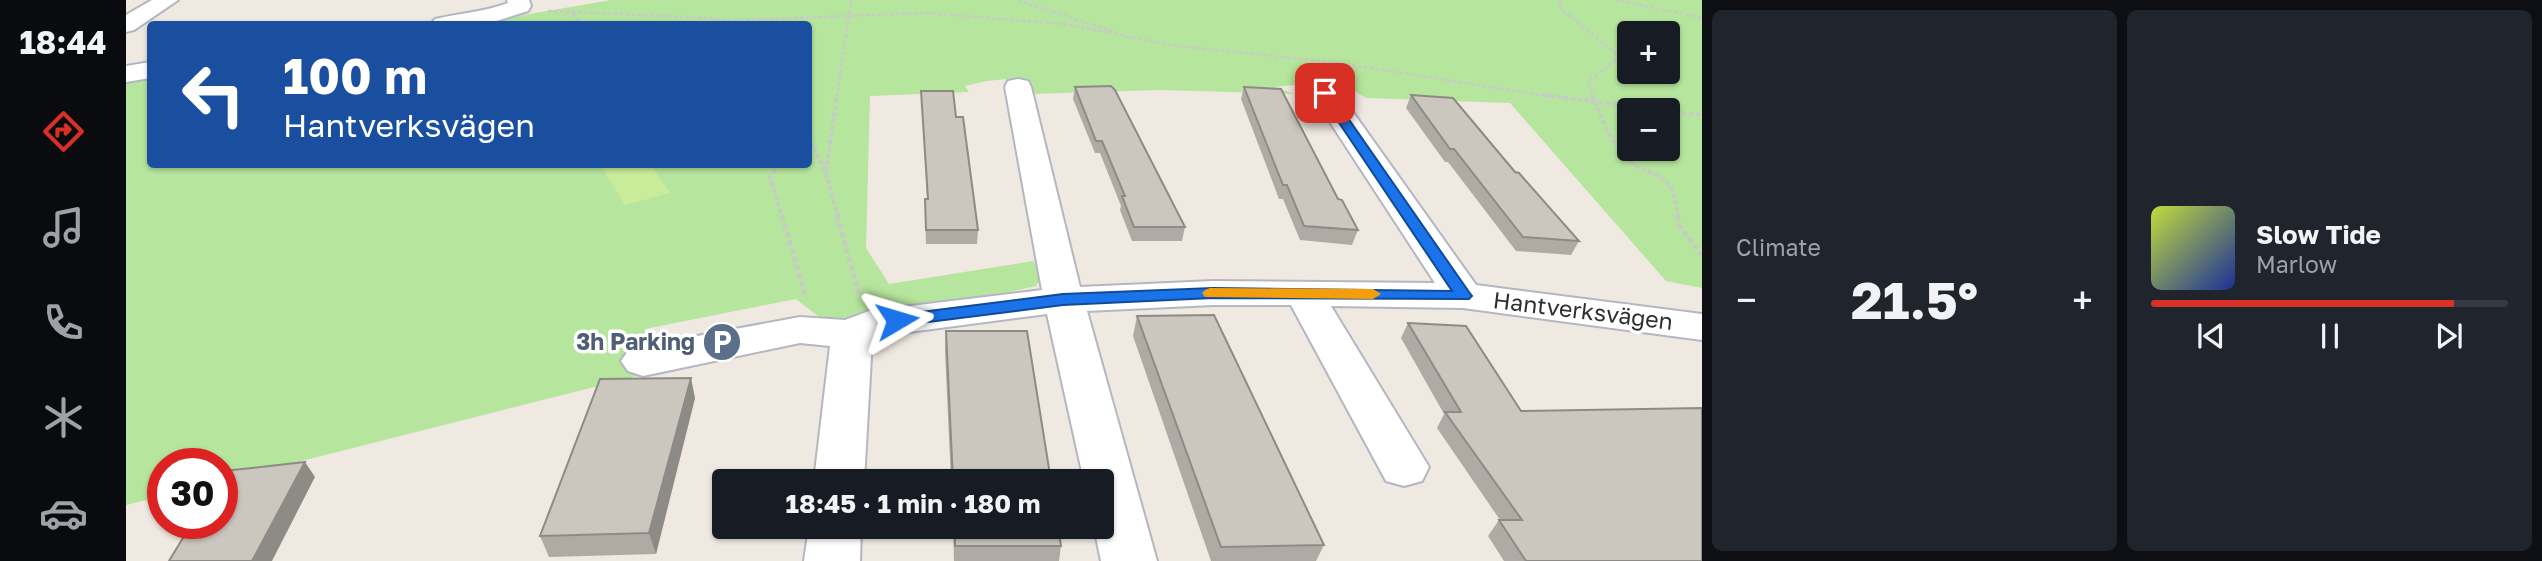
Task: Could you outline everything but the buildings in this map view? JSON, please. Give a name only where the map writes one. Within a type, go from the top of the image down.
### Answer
[{"type":"street","points":[[126,25],[167,0]]},
{"type":"street","points":[[464,21],[491,17],[519,3]]},
{"type":"street","points":[[126,74],[147,70]]},
{"type":"street","points":[[1018,87],[1063,299],[1129,561]]},
{"type":"street","name":"Hantverksvägen","points":[[1325,93],[1463,296]]},
{"type":"street","name":"Hantverksvägen","points":[[856,315],[869,324],[1063,299],[1213,293],[1304,293],[1463,296],[1702,327]]},
{"type":"street","points":[[1304,293],[1404,467]]},
{"type":"street","points":[[643,361],[800,330],[856,315],[840,469]]},
{"type":"street","points":[[832,561],[834,539]]},
{"type":"path","points":[[826,174],[851,0]]},
{"type":"path","points":[[1018,0],[1129,37]]},
{"type":"path","points":[[1560,0],[1560,8],[1620,57],[1592,78],[1589,85],[1595,103],[1623,157],[1667,180],[1675,194],[1679,225],[1702,255]]},
{"type":"path","points":[[1615,0],[1702,18]]},
{"type":"path","points":[[519,3],[573,14],[734,20],[929,13],[957,18],[999,17],[1063,24],[1177,47],[1332,62],[1617,105]]},
{"type":"path","points":[[552,6],[556,12]]},
{"type":"path","points":[[573,14],[579,21]]},
{"type":"path","points":[[1680,112],[1702,115]]},
{"type":"path","points":[[812,145],[826,174],[856,315]]},
{"type":"path","points":[[776,168],[770,177],[772,187],[806,299],[813,307]]},
{"type":"green space","points":[[611,0],[1702,0],[1702,288],[1666,281],[1510,103],[1366,98],[1338,81],[1275,87],[1294,94],[1160,90],[1028,94],[1018,78],[965,86],[969,92],[870,96],[866,248],[889,284],[1033,261],[1043,276],[1036,286],[869,324],[823,320],[796,299],[645,329],[642,375],[238,477],[238,448],[147,448],[147,500],[126,505],[126,80],[147,76],[147,168],[812,168],[812,21],[488,21]]},
{"type":"green space","points":[[602,168],[653,168],[670,193],[625,205]]},
{"type":"slow traffic","points":[[1210,293],[1373,294]]},
{"type":"place","name":"3h Parking","points":[[722,342]]},
{"type":"route","points":[[897,320],[1063,299],[1213,293],[1463,296],[1325,93]]}]
